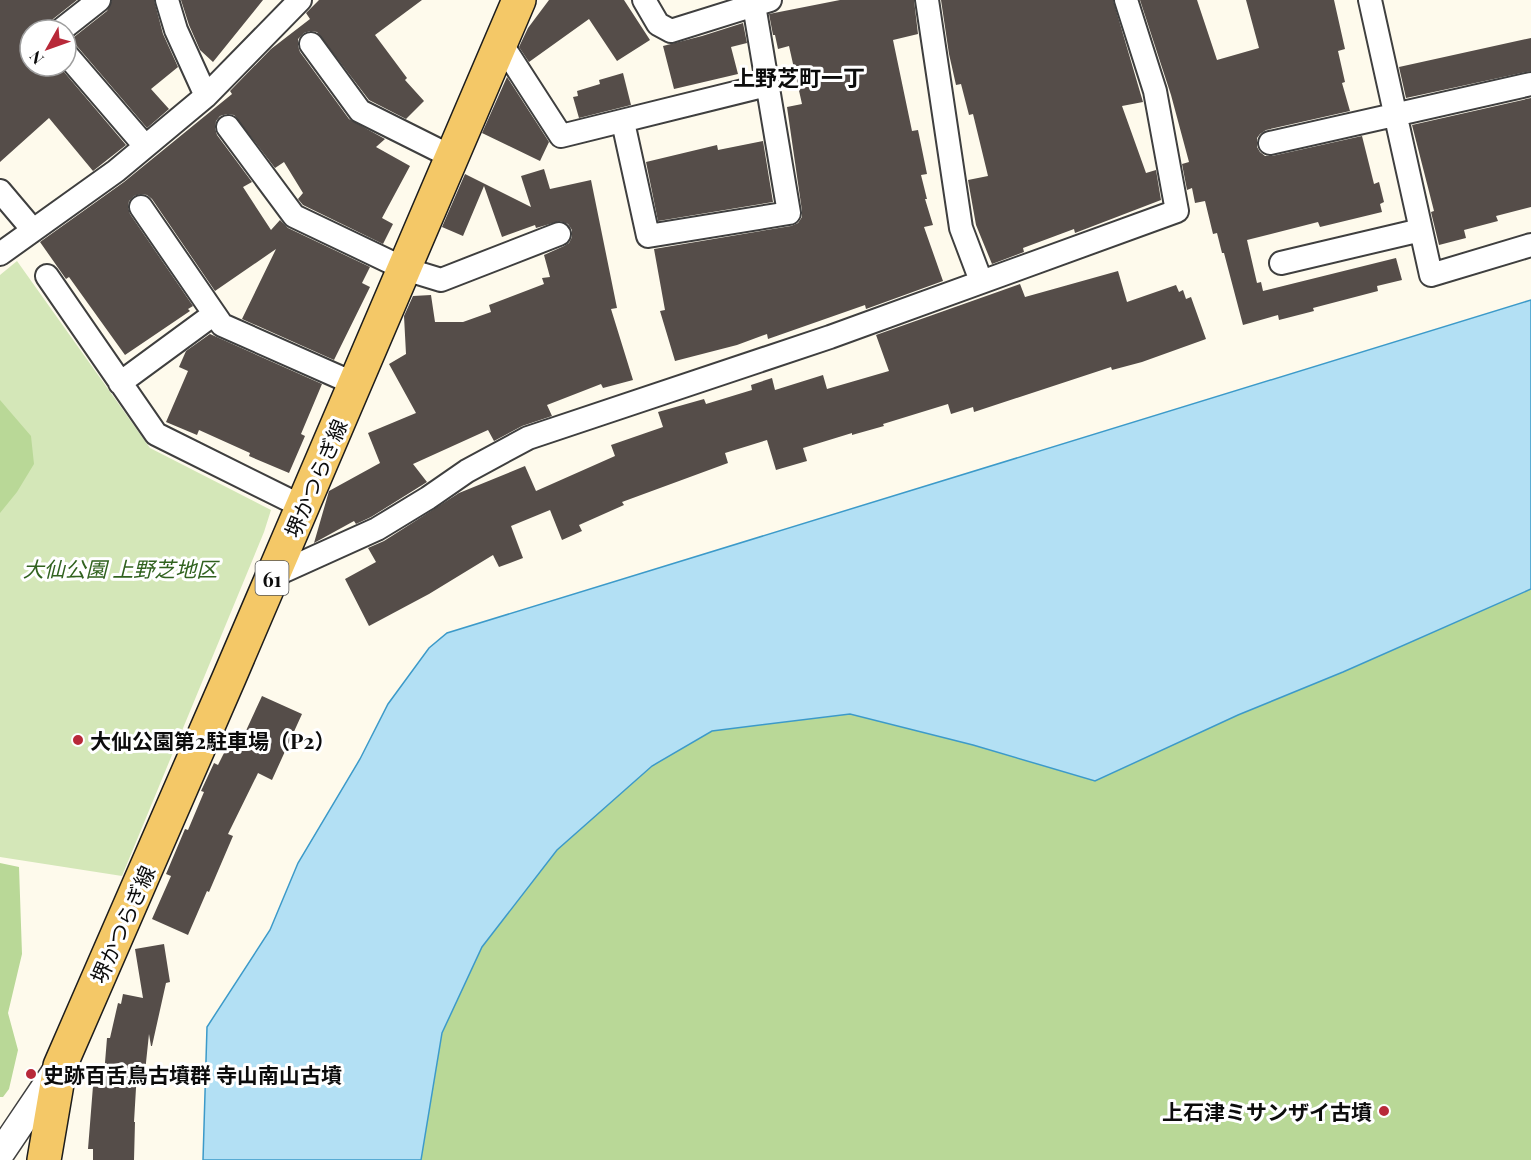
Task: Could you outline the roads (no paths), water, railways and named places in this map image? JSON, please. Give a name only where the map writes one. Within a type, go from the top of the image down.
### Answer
[{"type":"main road","name":"堺かつらぎ線","points":[[44,1160],[60,1066],[303,507],[519,0]]},
{"type":"street","points":[[76,18],[99,0]]},
{"type":"street","points":[[167,0],[176,30],[206,96]]},
{"type":"street","points":[[0,254],[116,171],[206,96],[288,15],[300,0]]},
{"type":"street","points":[[623,122],[648,236],[789,213],[767,85],[762,3],[671,32],[658,24],[644,0]]},
{"type":"street","points":[[927,0],[961,228],[981,282]]},
{"type":"street","points":[[273,576],[377,529],[467,471],[528,438],[830,337],[1177,211],[1155,91],[1126,0]]},
{"type":"street","points":[[1370,0],[1431,274],[1531,245]]},
{"type":"street","points":[[501,43],[561,136],[767,85]]},
{"type":"street","points":[[311,45],[360,111],[452,157]]},
{"type":"street","points":[[78,68],[145,146]]},
{"type":"street","points":[[1270,143],[1531,84]]},
{"type":"street","points":[[228,127],[294,216],[405,269],[441,280],[559,234]]},
{"type":"street","points":[[0,191],[33,230]]},
{"type":"street","points":[[141,207],[222,325],[355,384]]},
{"type":"street","points":[[1281,263],[1421,230]]},
{"type":"street","points":[[46,276],[156,434],[303,507]]},
{"type":"street","points":[[120,383],[214,314]]},
{"type":"street","points":[[0,1154],[60,1066]]},
{"type":"water","points":[[1531,300],[1531,589],[1343,672],[1238,715],[1095,781],[973,745],[850,714],[712,731],[652,766],[557,850],[482,947],[442,1033],[421,1160],[203,1160],[207,1027],[270,930],[298,863],[360,759],[388,704],[429,648],[447,633]]},
{"type":"place","name":"大仙公園第2駐車場（P2）","points":[[78,740]]},
{"type":"place","name":"史跡百舌鳥古墳群 寺山南山古墳","points":[[31,1074]]},
{"type":"place","name":"上石津ミサンザイ古墳","points":[[1384,1111]]},
{"type":"district","name":"上野芝町一丁","points":[[799,77]]},
{"type":"park label","name":"大仙公園 上野芝地区","points":[[120,568]]}]
